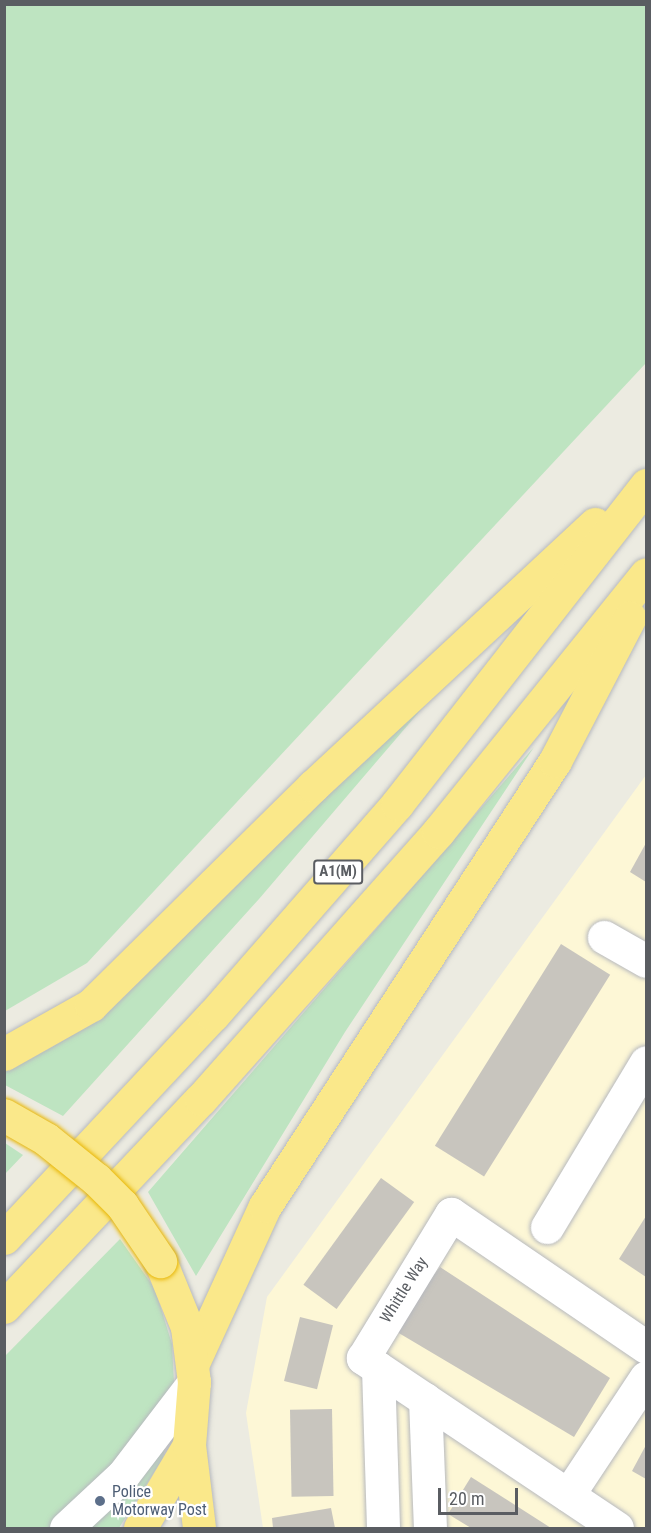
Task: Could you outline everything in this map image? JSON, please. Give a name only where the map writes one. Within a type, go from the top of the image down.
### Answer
[{"type":"highway","points":[[4,1054],[91,1005],[313,786],[646,477]]},
{"type":"highway","name":"A1(M)","points":[[4,1238],[213,1015],[397,804],[646,484]]},
{"type":"highway","name":"A1(M)","points":[[4,1307],[193,1108],[438,832],[646,574]]},
{"type":"highway","points":[[194,1372],[265,1206],[555,761],[646,586]]},
{"type":"highway","points":[[4,1115],[46,1139],[96,1179],[122,1205],[160,1261],[181,1307],[194,1372],[189,1445],[199,1528]]},
{"type":"highway","points":[[140,1528],[189,1445]]},
{"type":"lane","points":[[604,937],[646,961]]},
{"type":"lane","points":[[547,1227],[646,1062]]},
{"type":"lane","name":"Whittle Way","points":[[378,1368],[363,1358],[451,1214],[646,1347]]},
{"type":"lane","points":[[378,1368],[617,1528]]},
{"type":"lane","points":[[378,1368],[383,1528]]},
{"type":"lane","points":[[66,1528],[123,1475],[194,1372]]},
{"type":"lane","points":[[568,1496],[646,1377]]},
{"type":"lane","points":[[425,1399],[430,1528]]},
{"type":"shaded area","points":[[646,775],[646,1528],[263,1528],[246,1413],[267,1297]]},
{"type":"green space","points":[[4,5],[646,5],[646,363],[87,963],[5,1011]]},
{"type":"green space","points":[[478,643],[259,899],[63,1116],[5,1085],[5,1070],[52,1047],[86,1022]]},
{"type":"green space","points":[[534,747],[345,1032],[196,1276],[148,1192]]},
{"type":"green space","points":[[5,1143],[23,1155],[5,1174]]},
{"type":"green space","points":[[120,1239],[155,1289],[172,1344],[175,1402],[163,1458],[119,1528],[5,1528],[5,1356]]},
{"type":"building","points":[[646,843],[646,882],[630,872]]},
{"type":"building","points":[[561,944],[610,975],[484,1177],[435,1146]]},
{"type":"building","points":[[381,1178],[414,1202],[337,1309],[303,1285]]},
{"type":"building","points":[[646,1216],[646,1277],[619,1259]]},
{"type":"building","points":[[440,1267],[610,1378],[574,1437],[392,1329]]},
{"type":"building","points":[[300,1317],[333,1325],[317,1389],[284,1381]]},
{"type":"building","points":[[332,1409],[334,1496],[292,1497],[290,1410]]},
{"type":"building","points":[[646,1445],[646,1479],[632,1471]]},
{"type":"building","points":[[471,1477],[551,1528],[471,1528],[448,1514]]},
{"type":"building","points":[[331,1508],[335,1528],[273,1528],[272,1518]]},
{"type":"place","name":"Police Motorway Post","points":[[100,1501]]}]
